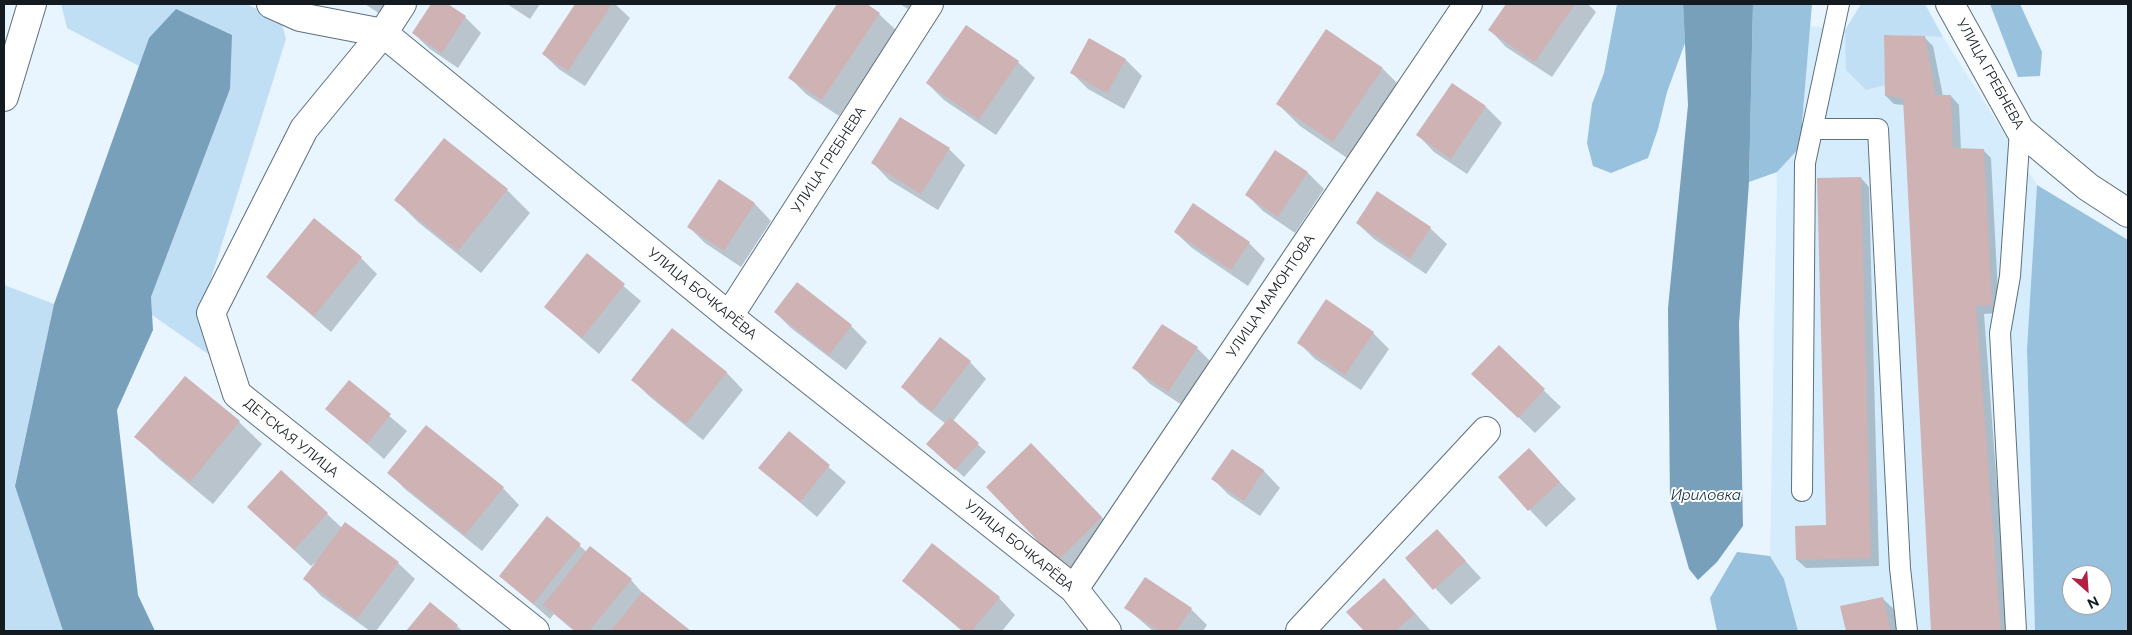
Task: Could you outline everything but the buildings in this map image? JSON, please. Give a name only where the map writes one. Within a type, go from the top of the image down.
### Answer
[{"type":"street","points":[[4,97],[32,4]]},
{"type":"street","name":"УЛИЦА БОЧКАРЁВА","points":[[271,4],[300,17],[383,33],[729,316],[1074,589],[1107,631]]},
{"type":"street","name":"ДЕТСКАЯ УЛИЦА","points":[[402,4],[383,33],[304,129],[211,313],[237,394],[534,631]]},
{"type":"street","name":"УЛИЦА ГРЕБНЕВА","points":[[729,316],[929,4]]},
{"type":"street","name":"УЛИЦА МАМОНТОВА","points":[[1074,589],[1468,4]]},
{"type":"street","name":"УЛИЦА ГРЕБНЕВА","points":[[1950,4],[2020,130],[2088,187],[2128,212]]},
{"type":"street","points":[[1300,631],[1486,431]]},
{"type":"lane","points":[[1802,491],[1805,163],[1839,4]]},
{"type":"lane","points":[[1812,129],[1878,129],[1900,568],[1907,631]]},
{"type":"lane","points":[[2016,631],[2000,333],[2010,276],[2020,130]]},
{"type":"shaded area","points":[[61,4],[246,4],[281,20],[286,39],[203,304],[208,354],[152,315],[151,297],[230,89],[149,38],[139,66],[67,28]]},
{"type":"shaded area","points":[[1617,4],[1683,4],[1685,43],[1667,92],[1658,129],[1648,158],[1611,173],[1593,166],[1587,143],[1592,104],[1604,73]]},
{"type":"shaded area","points":[[1753,4],[1812,4],[1800,147],[1777,172],[1749,182]]},
{"type":"shaded area","points":[[1861,4],[1925,4],[1943,37],[1884,35],[1885,85],[1866,90],[1846,70],[1845,30]]},
{"type":"shaded area","points":[[1990,4],[2020,4],[2042,52],[2040,76],[2018,77]]},
{"type":"shaded area","points":[[1810,26],[1884,35],[1943,37],[2037,185],[2027,349],[2035,631],[1798,631],[1784,579],[1770,556],[1777,172],[1800,146]]},
{"type":"shaded area","points":[[2037,185],[2128,240],[2128,631],[2035,631],[2027,349]]},
{"type":"shaded area","points":[[4,285],[54,304],[15,485],[63,631],[4,631]]},
{"type":"shaded area","points":[[1737,552],[1770,556],[1784,579],[1798,631],[1717,631],[1710,598]]},
{"type":"water","name":"Ириловка","points":[[1683,4],[1753,4],[1749,182],[1739,324],[1743,526],[1717,562],[1698,580],[1689,569],[1670,501],[1668,308],[1688,105]]},
{"type":"water","points":[[176,9],[232,35],[230,89],[151,297],[153,330],[117,410],[138,595],[155,631],[63,631],[15,486],[54,304],[149,38]]}]
